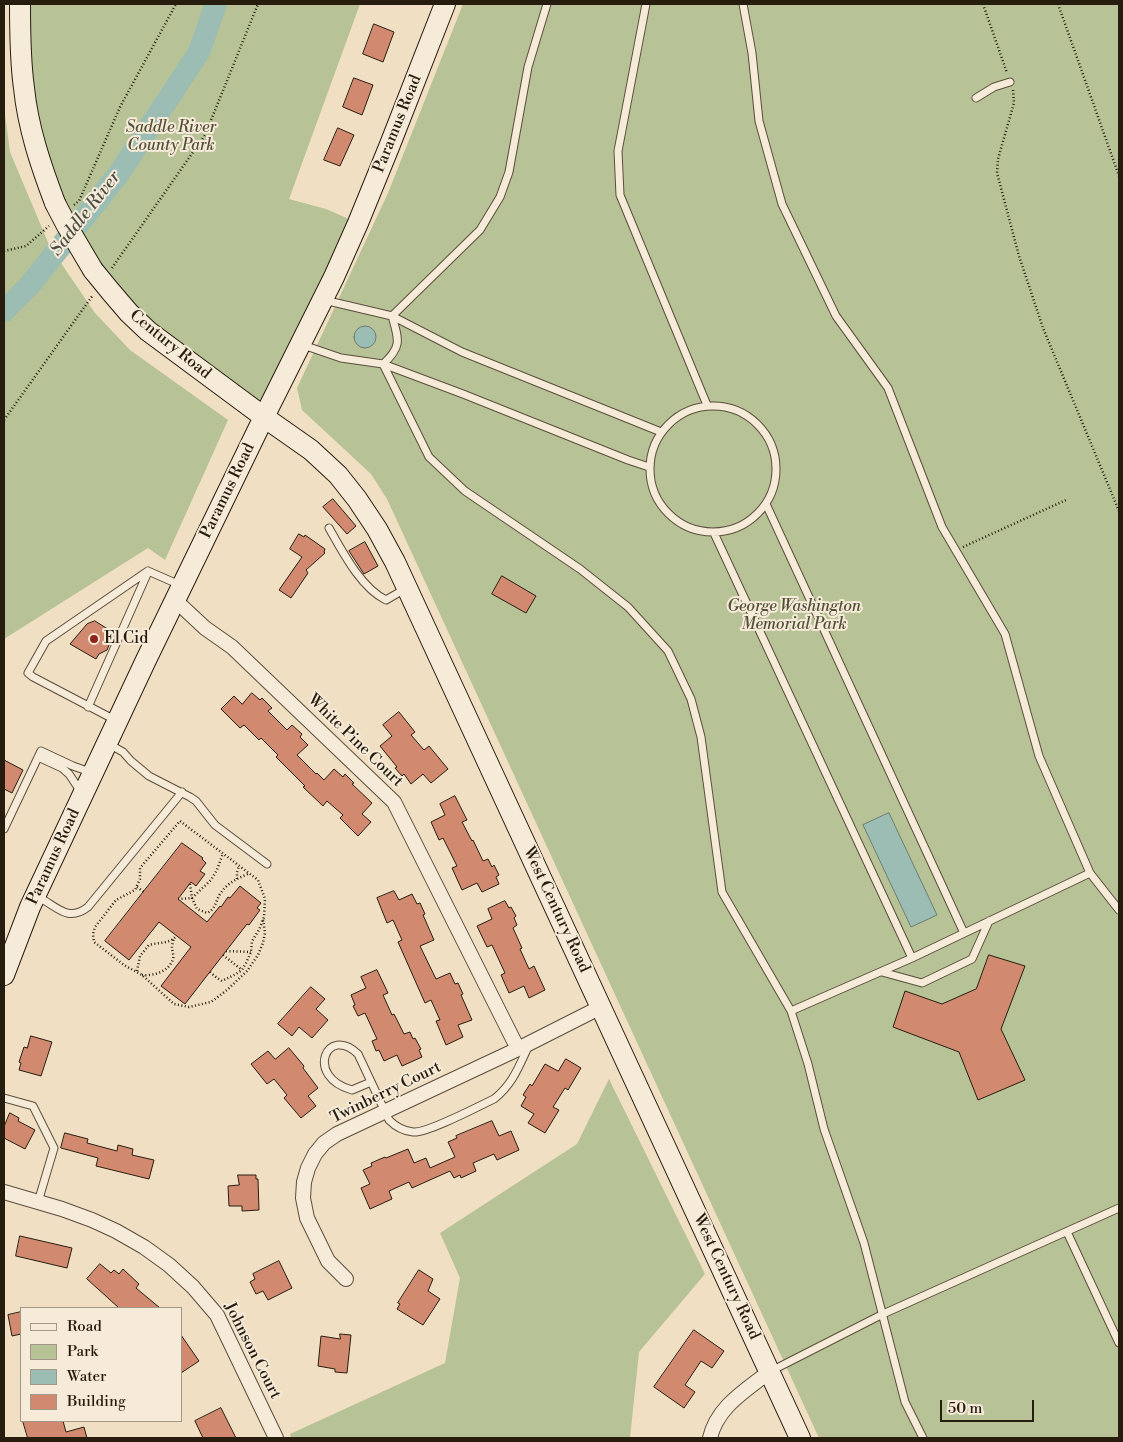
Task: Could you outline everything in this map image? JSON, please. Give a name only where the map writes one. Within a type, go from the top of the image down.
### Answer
[{"type":"main road","name":"Century Road","points":[[20,4],[22,63],[28,113],[38,156],[71,233],[98,275],[129,313],[148,331],[264,417]]},
{"type":"main road","name":"Paramus Road","points":[[6,963],[93,772],[362,215],[445,4]]},
{"type":"main road","name":"West Century Road","points":[[264,417],[311,450],[338,475],[357,498],[396,562],[800,1438]]},
{"type":"street","name":"White Pine Court","points":[[179,593],[205,628],[232,647],[394,802],[524,1046]]},
{"type":"street","name":"Twinberry Court","points":[[346,1279],[328,1261],[307,1218],[302,1198],[308,1168],[315,1154],[324,1143],[337,1134],[524,1046],[601,1007]]},
{"type":"street","name":"Johnson Court","points":[[4,1192],[92,1220],[116,1231],[144,1247],[193,1287],[217,1315],[276,1438]]},
{"type":"street","points":[[710,1438],[713,1425],[720,1414],[729,1404],[769,1372]]},
{"type":"lane","points":[[392,316],[480,230],[500,197],[509,172],[528,67],[548,4]]},
{"type":"lane","points":[[646,4],[618,151],[620,195],[707,405]]},
{"type":"lane","points":[[743,4],[752,53],[759,121],[782,204],[836,316],[888,388],[942,527],[1005,634],[1039,756],[1090,873],[1119,910]]},
{"type":"lane","points":[[976,98],[1010,82]]},
{"type":"lane","points":[[322,300],[392,316],[462,352],[660,432]]},
{"type":"lane","points":[[383,364],[394,354],[398,337],[392,316]]},
{"type":"lane","points":[[300,344],[341,358],[383,364],[649,467]]},
{"type":"lane","points":[[383,364],[429,457],[465,491],[580,569],[628,607],[668,651],[691,699],[701,737],[722,892],[791,1011],[808,1064],[824,1129],[864,1243],[905,1402],[923,1438]]},
{"type":"lane","points":[[707,405],[731,408],[752,418],[768,436],[776,459],[775,482],[766,504],[752,519],[740,526],[714,533],[689,528],[667,514],[653,492],[649,467],[652,448],[660,432],[681,414],[707,405]]},
{"type":"lane","points":[[766,504],[964,933]]},
{"type":"lane","points":[[329,528],[350,564],[378,596],[386,600],[407,587]]},
{"type":"lane","points":[[714,533],[912,958]]},
{"type":"lane","points":[[148,572],[179,593]]},
{"type":"lane","points":[[118,721],[88,707],[28,673],[46,641],[148,572]]},
{"type":"lane","points":[[88,707],[148,572]]},
{"type":"lane","points":[[107,743],[123,752],[149,776],[196,801],[215,825],[267,864]]},
{"type":"lane","points":[[40,754],[93,772]]},
{"type":"lane","points":[[40,754],[69,774],[83,795]]},
{"type":"lane","points":[[4,829],[40,754]]},
{"type":"lane","points":[[35,896],[45,900],[64,913],[80,914],[88,907],[182,792]]},
{"type":"lane","points":[[791,1011],[882,972],[1090,873]]},
{"type":"lane","points":[[882,972],[922,984],[972,959],[989,921]]},
{"type":"lane","points":[[371,1082],[352,1090],[337,1084],[325,1070],[324,1058],[326,1053],[337,1045],[349,1047],[358,1054],[389,1120],[401,1129],[415,1133],[428,1130],[494,1099],[500,1094],[512,1080],[524,1046]]},
{"type":"lane","points":[[4,1098],[33,1106],[54,1148],[38,1202]]},
{"type":"lane","points":[[769,1372],[883,1314],[1119,1208]]},
{"type":"lane","points":[[1067,1232],[1119,1343]]},
{"type":"path","points":[[4,251],[26,246],[61,210],[79,201],[120,107],[176,4]]},
{"type":"path","points":[[4,420],[98,275],[205,135],[258,4]]},
{"type":"path","points":[[983,4],[1014,94],[1014,103],[998,159],[998,173],[1019,256],[1044,328],[1119,511]]},
{"type":"path","points":[[1058,4],[1119,176]]},
{"type":"path","points":[[956,550],[1066,500]]},
{"type":"path","points":[[180,821],[223,853],[258,880],[262,889],[265,899],[263,919],[265,933],[258,955],[247,971],[211,1002],[189,1007],[174,1004],[137,971],[124,965],[98,946],[93,938],[95,927],[116,900],[135,890],[140,879],[140,868],[180,821]]},
{"type":"path","points":[[178,899],[192,898],[211,880],[223,853]]},
{"type":"path","points":[[238,879],[237,872],[239,866]]},
{"type":"path","points":[[190,884],[192,898],[197,909],[207,913],[216,906],[220,894],[231,882],[250,873]]},
{"type":"path","points":[[137,887],[144,892]]},
{"type":"path","points":[[210,972],[222,981],[242,970],[263,919]]},
{"type":"path","points":[[142,975],[158,974],[170,965],[173,958],[172,947],[176,936]]},
{"type":"path","points":[[137,971],[140,956],[149,945],[174,939]]},
{"type":"path","points":[[226,951],[251,952]]},
{"type":"path","points":[[223,955],[242,970]]},
{"type":"green space","name":"Saddle River County Park","points":[[20,4],[360,4],[289,199],[326,209],[358,223],[264,417],[129,313],[46,178]]},
{"type":"green space","name":"George Washington Memorial Park","points":[[463,4],[1119,4],[1119,1438],[819,1438],[387,499],[371,474],[302,410],[297,388],[388,193]]},
{"type":"green space","points":[[4,107],[10,152],[50,247],[95,313],[130,350],[228,420],[165,560],[148,548],[4,639]]},
{"type":"green space","points":[[609,1079],[705,1274],[639,1352],[630,1438],[291,1438],[290,1434],[445,1363],[460,1278],[440,1233],[577,1144]]},
{"type":"water","points":[[365,326],[373,329],[376,337],[373,345],[365,348],[357,345],[354,337],[357,329]]},
{"type":"water","points":[[889,813],[937,915],[911,927],[863,825]]},
{"type":"building","points":[[374,24],[394,32],[383,62],[363,54]]},
{"type":"building","points":[[354,78],[373,85],[362,115],[343,107]]},
{"type":"building","points":[[338,128],[354,135],[340,166],[324,160]]},
{"type":"building","points":[[333,499],[356,526],[347,534],[323,507]]},
{"type":"building","points":[[299,534],[304,537],[305,535],[325,549],[325,553],[306,570],[308,573],[291,598],[279,590],[302,557],[290,549]]},
{"type":"building","points":[[365,542],[378,566],[364,574],[349,551]]},
{"type":"building","points":[[502,576],[536,596],[526,613],[492,594]]},
{"type":"building","name":"El Cid","points":[[95,621],[114,633],[107,650],[99,654],[96,659],[70,644],[87,624]]},
{"type":"building","points":[[252,693],[260,700],[262,698],[272,708],[268,711],[287,730],[292,725],[302,734],[300,737],[308,745],[297,755],[316,774],[324,780],[334,769],[343,777],[345,774],[354,783],[352,784],[372,803],[362,814],[371,822],[358,836],[340,818],[343,815],[327,801],[323,806],[303,787],[305,786],[276,757],[278,755],[261,738],[259,740],[244,725],[240,728],[221,709],[234,696],[242,704]]},
{"type":"building","points":[[399,712],[415,732],[411,735],[424,750],[429,746],[448,769],[431,783],[423,774],[411,784],[404,774],[402,776],[395,768],[397,767],[380,746],[392,736],[383,725]]},
{"type":"building","points":[[4,760],[23,770],[12,793],[4,789]]},
{"type":"building","points":[[455,796],[467,820],[462,822],[483,861],[488,859],[492,867],[494,865],[499,875],[496,877],[499,884],[482,892],[477,883],[462,890],[452,868],[457,866],[443,838],[439,840],[431,822],[445,815],[440,804]]},
{"type":"building","points":[[182,843],[203,858],[206,863],[200,871],[205,874],[196,886],[191,882],[178,899],[207,922],[240,886],[261,903],[257,908],[260,910],[249,925],[247,924],[185,1004],[161,986],[191,947],[159,922],[129,960],[105,941]]},
{"type":"building","points":[[394,891],[399,900],[412,894],[417,904],[420,903],[434,940],[420,946],[436,979],[450,973],[455,984],[458,983],[472,1020],[458,1025],[463,1037],[446,1045],[436,1021],[440,1020],[431,1000],[425,1003],[398,942],[402,940],[393,920],[387,923],[377,898]]},
{"type":"building","points":[[505,901],[516,916],[514,918],[517,925],[513,928],[522,948],[520,949],[529,969],[534,966],[545,990],[529,998],[524,986],[509,993],[501,975],[505,973],[492,945],[487,947],[477,926],[492,919],[488,909]]},
{"type":"building","points":[[989,955],[1025,966],[1001,1029],[1025,1080],[978,1100],[959,1052],[893,1027],[905,991],[942,1004],[976,989]]},
{"type":"building","points":[[377,970],[388,993],[383,995],[392,1015],[394,1014],[404,1034],[410,1032],[421,1049],[419,1050],[422,1057],[402,1066],[397,1055],[384,1061],[379,1050],[376,1051],[372,1041],[377,1039],[365,1013],[358,1016],[353,1006],[355,1005],[351,995],[366,988],[361,977]]},
{"type":"building","points":[[311,987],[325,999],[316,1009],[328,1020],[312,1038],[299,1027],[292,1036],[278,1024]]},
{"type":"building","points":[[31,1036],[52,1042],[41,1076],[19,1070],[21,1063],[19,1062],[24,1047],[27,1048]]},
{"type":"building","points":[[289,1048],[304,1066],[303,1068],[318,1088],[308,1096],[316,1106],[301,1118],[284,1098],[287,1095],[274,1079],[267,1084],[251,1064],[268,1051],[275,1059]]},
{"type":"building","points":[[566,1059],[581,1068],[568,1090],[565,1088],[553,1107],[559,1110],[545,1133],[528,1123],[534,1114],[521,1106],[526,1097],[523,1095],[530,1084],[532,1086],[545,1064],[558,1071]]},
{"type":"building","points":[[10,1113],[19,1118],[18,1121],[35,1130],[25,1149],[4,1138],[4,1127]]},
{"type":"building","points":[[492,1121],[499,1136],[511,1131],[519,1150],[497,1160],[494,1154],[473,1163],[476,1171],[461,1178],[460,1175],[454,1178],[450,1171],[412,1188],[409,1182],[389,1191],[392,1199],[370,1209],[361,1188],[370,1184],[363,1170],[372,1166],[371,1163],[408,1149],[414,1163],[426,1158],[430,1168],[455,1157],[448,1142],[457,1138],[456,1136]]},
{"type":"building","points":[[65,1133],[88,1139],[87,1143],[117,1151],[118,1145],[133,1149],[132,1155],[154,1160],[149,1179],[96,1166],[98,1158],[61,1148]]},
{"type":"building","points":[[238,1175],[256,1175],[256,1179],[258,1179],[259,1210],[242,1211],[242,1206],[229,1206],[228,1186],[239,1185]]},
{"type":"building","points":[[20,1236],[72,1248],[67,1268],[16,1256]]},
{"type":"building","points":[[279,1261],[292,1288],[268,1300],[263,1291],[256,1294],[250,1282],[255,1279],[253,1274]]},
{"type":"building","points":[[100,1264],[111,1273],[114,1270],[119,1274],[123,1269],[139,1284],[136,1288],[159,1307],[118,1307],[87,1279]]},
{"type":"building","points":[[419,1270],[433,1279],[428,1291],[440,1299],[423,1325],[397,1309],[400,1304],[398,1303]]},
{"type":"building","points":[[20,1312],[20,1334],[12,1336],[8,1315]]},
{"type":"building","points":[[694,1330],[724,1351],[712,1368],[701,1361],[685,1385],[695,1392],[684,1408],[654,1387]]},
{"type":"building","points":[[340,1334],[351,1335],[347,1373],[335,1372],[335,1369],[318,1366],[321,1336],[340,1339]]},
{"type":"building","points":[[182,1336],[199,1361],[182,1372]]},
{"type":"building","points":[[221,1408],[236,1438],[203,1438],[195,1421]]},
{"type":"building","points":[[23,1422],[63,1422],[66,1432],[84,1427],[87,1438],[28,1438]]},
{"type":"waterway","name":"Saddle River","points":[[4,311],[29,286],[118,175],[199,52],[216,4]]},
{"type":"place","name":"El Cid","points":[[94,639]]}]
